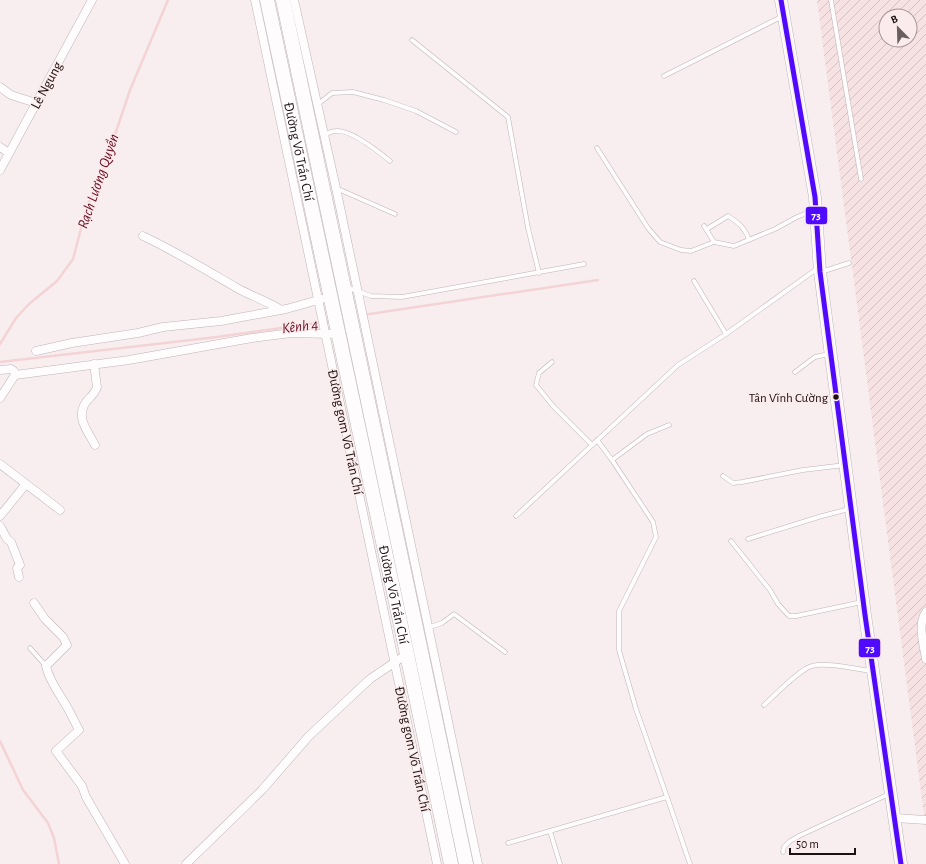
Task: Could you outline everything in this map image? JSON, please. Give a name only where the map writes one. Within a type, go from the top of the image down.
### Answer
[{"type":"highway","name":"Đường Võ Trần Chí","points":[[267,0],[326,300],[407,654],[450,864]]},
{"type":"highway","name":"Đường Võ Trần Chí","points":[[283,0],[345,293],[422,629],[466,864]]},
{"type":"main road","points":[[781,0],[816,210],[819,270],[901,864]]},
{"type":"street","name":"Lê Ngung","points":[[0,170],[92,0]]},
{"type":"street","points":[[36,351],[72,343],[138,333],[163,327],[203,324],[326,300],[255,0]]},
{"type":"street","points":[[294,0],[336,188],[357,291],[422,629],[478,864]]},
{"type":"street","points":[[0,87],[11,95],[36,103]]},
{"type":"street","points":[[0,147],[9,153]]},
{"type":"street","points":[[143,236],[170,249],[239,289],[266,301],[281,310]]},
{"type":"street","points":[[0,398],[15,375],[129,360],[220,342],[291,333],[333,332]]},
{"type":"street","name":"Đường gom Võ Trần Chí","points":[[333,332],[395,662],[437,864]]},
{"type":"street","points":[[94,364],[97,379],[96,390],[82,408],[81,416],[83,424],[95,445]]},
{"type":"street","points":[[0,370],[11,369],[14,371],[15,375]]},
{"type":"street","points":[[0,464],[60,510]]},
{"type":"street","points":[[0,516],[26,484]]},
{"type":"street","points":[[0,526],[7,539],[11,542],[20,564],[17,568],[19,577]]},
{"type":"street","points":[[34,603],[45,619],[63,637],[67,645],[46,666],[47,673],[55,689],[65,703],[79,730],[56,751],[82,786],[86,797],[125,864]]},
{"type":"street","points":[[926,612],[921,634],[926,660]]},
{"type":"street","points":[[186,864],[262,790],[309,736],[370,679],[407,654]]},
{"type":"street","points":[[895,818],[926,820]]},
{"type":"lane","points":[[830,0],[861,179]]},
{"type":"lane","points":[[664,76],[783,16]]},
{"type":"lane","points":[[412,40],[508,117],[528,228],[539,273]]},
{"type":"lane","points":[[317,105],[332,93],[353,92],[384,100],[416,111],[456,132]]},
{"type":"lane","points":[[324,135],[337,130],[344,132],[365,143],[390,161]]},
{"type":"lane","points":[[597,148],[648,228],[660,242],[681,250],[691,251],[714,242],[734,246],[816,210]]},
{"type":"lane","points":[[336,188],[396,214]]},
{"type":"lane","points":[[714,242],[706,227],[728,216],[746,231],[749,240]]},
{"type":"lane","points":[[516,516],[577,461],[597,440],[678,365],[819,270],[849,263]]},
{"type":"lane","points":[[345,293],[357,291],[371,296],[402,297],[584,264]]},
{"type":"lane","points":[[694,281],[726,334]]},
{"type":"lane","points":[[795,372],[815,357],[831,354]]},
{"type":"lane","points":[[552,362],[539,373],[536,385],[592,446]]},
{"type":"lane","points":[[612,460],[647,434],[669,425]]},
{"type":"lane","points":[[597,440],[653,522],[656,537],[619,611],[619,650],[636,709],[690,864]]},
{"type":"lane","points":[[723,476],[733,482],[742,482],[803,470],[846,464]]},
{"type":"lane","points":[[748,539],[851,508]]},
{"type":"lane","points":[[732,541],[770,590],[778,604],[789,616],[796,616],[864,602]]},
{"type":"lane","points":[[422,629],[442,623],[454,614],[505,652]]},
{"type":"lane","points":[[30,648],[46,666]]},
{"type":"lane","points":[[764,705],[800,673],[811,666],[826,665],[874,671]]},
{"type":"lane","points":[[783,852],[784,847],[790,841],[841,815],[891,793]]},
{"type":"lane","points":[[508,843],[666,797]]},
{"type":"lane","points":[[550,831],[560,864]]},
{"type":"shaded area","points":[[817,0],[926,0],[926,830]]},
{"type":"waterway","name":"Rạch Lương Quyền","points":[[0,344],[16,318],[29,304],[57,281],[73,259],[87,206],[99,182],[130,90],[168,0]]},
{"type":"waterway","name":"Kênh 4","points":[[363,315],[598,280]]},
{"type":"waterway","name":"Kênh 4","points":[[0,362],[217,337],[331,321]]},
{"type":"waterway","name":"Rạch Lương Quyền","points":[[0,741],[23,790],[48,823],[54,838],[59,864]]},
{"type":"transit line","name":"73","points":[[781,0],[815,197],[820,272],[865,615],[901,864]]},
{"type":"place","name":"Tân Vĩnh Cường","points":[[836,397]]}]
